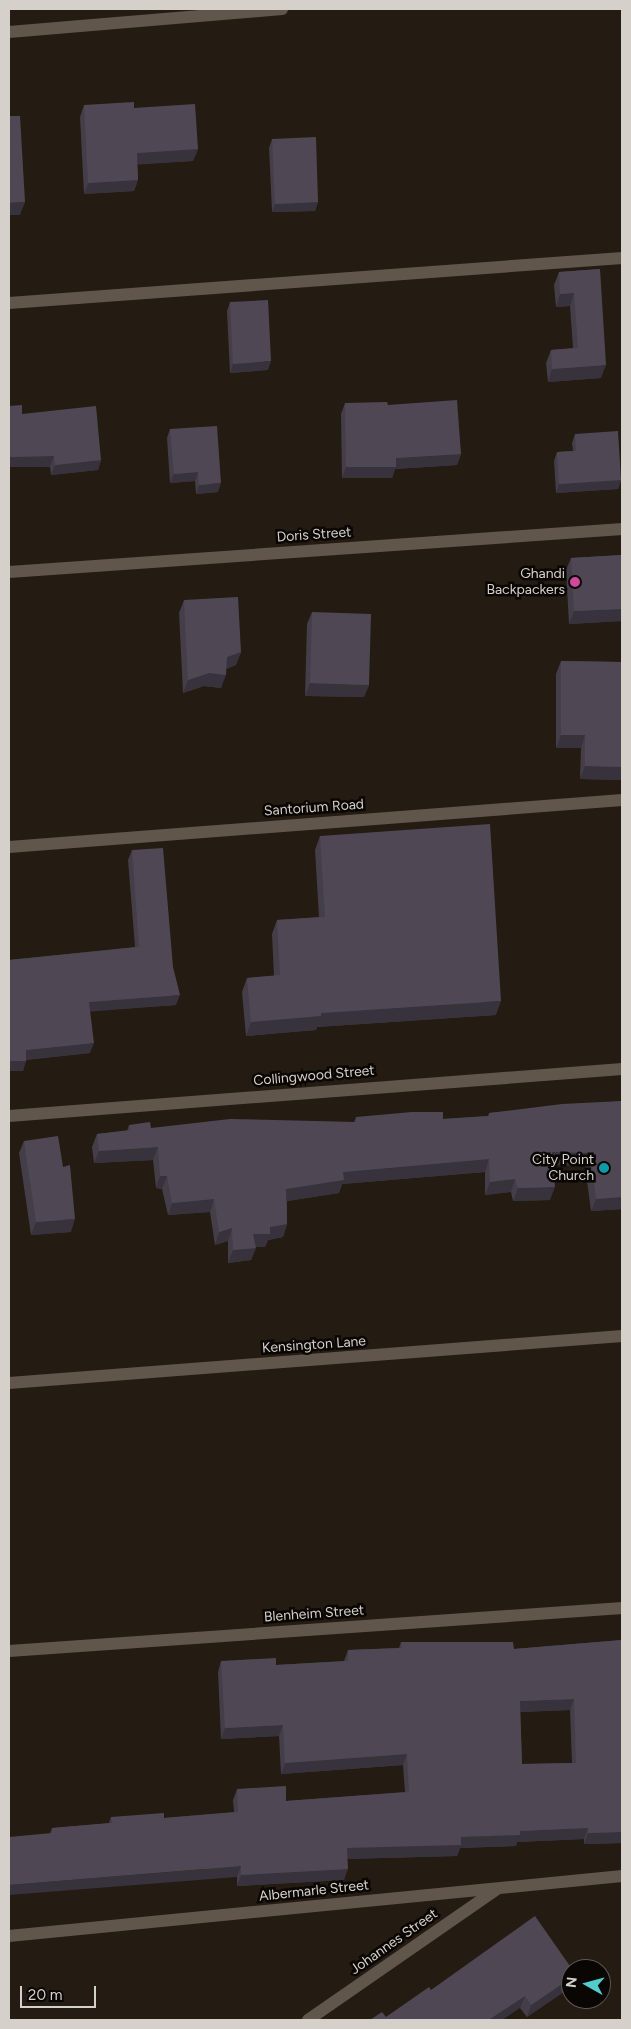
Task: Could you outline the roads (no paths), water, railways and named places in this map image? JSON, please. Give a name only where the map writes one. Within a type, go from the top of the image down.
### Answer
[{"type":"street","points":[[9,32],[282,9]]},
{"type":"street","points":[[9,303],[622,258]]},
{"type":"street","name":"Doris Street","points":[[9,572],[622,528]]},
{"type":"street","name":"Santorium Road","points":[[9,847],[622,800]]},
{"type":"street","name":"Collingwood Street","points":[[9,1116],[622,1069]]},
{"type":"street","name":"Kensington Lane","points":[[9,1383],[622,1336]]},
{"type":"street","name":"Blenheim Street","points":[[9,1651],[622,1608]]},
{"type":"street","name":"Albermarle Street","points":[[9,1936],[622,1876]]},
{"type":"street","name":"Johannes Street","points":[[308,2020],[498,1888]]},
{"type":"place","name":"Ghandi Backpackers","points":[[575,582]]},
{"type":"place","name":"City Point Church","points":[[604,1168]]}]
